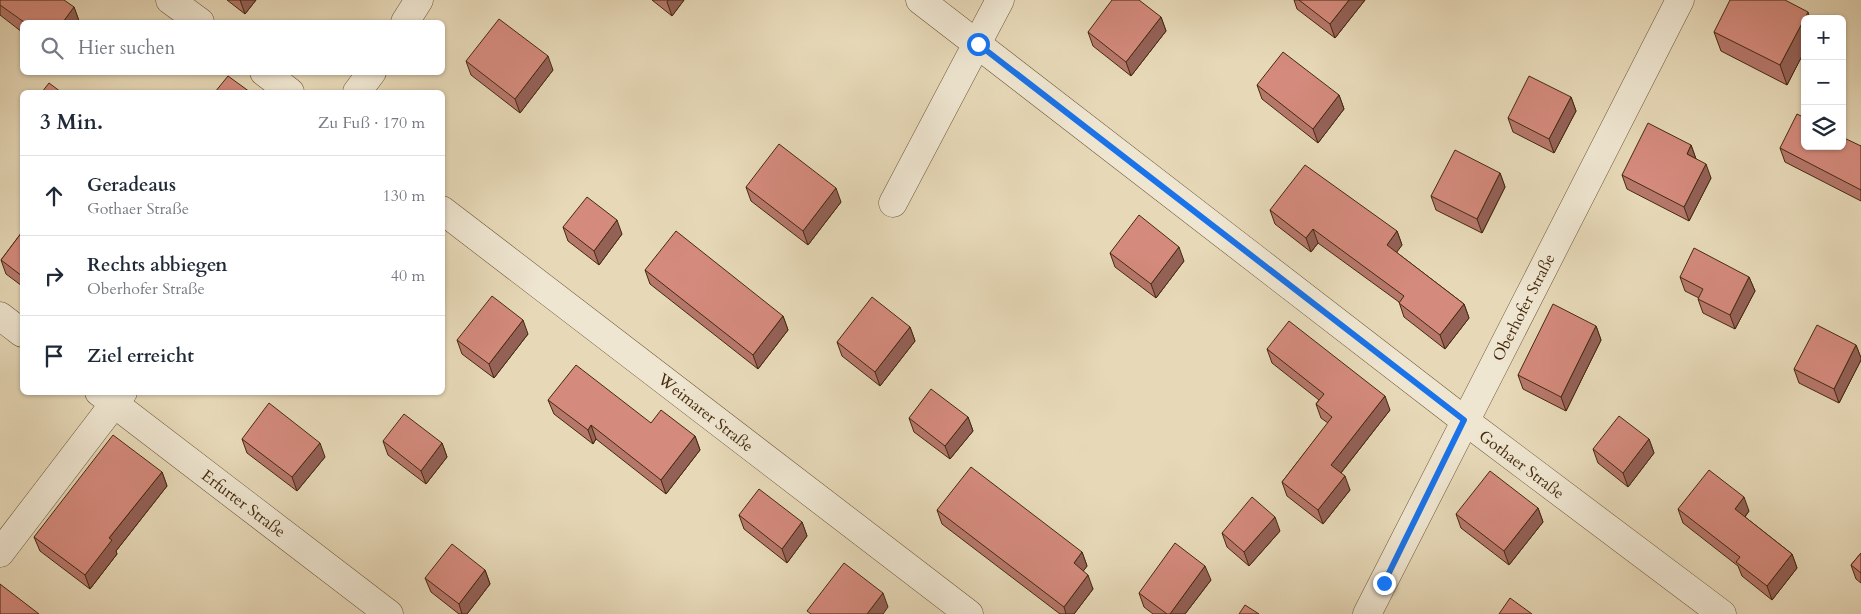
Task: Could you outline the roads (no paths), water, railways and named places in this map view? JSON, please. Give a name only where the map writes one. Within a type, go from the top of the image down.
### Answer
[{"type":"street","points":[[170,0],[197,20]]},
{"type":"street","points":[[405,20],[418,0]]},
{"type":"street","name":"Gothaer Straße","points":[[920,0],[1464,420],[1722,614]]},
{"type":"street","points":[[893,203],[1000,0]]},
{"type":"street","name":"Oberhofer Straße","points":[[1367,614],[1464,420],[1680,0]]},
{"type":"street","points":[[268,75],[287,90]]},
{"type":"street","points":[[359,90],[370,75]]},
{"type":"street","name":"Weimarer Straße","points":[[445,212],[969,614]]},
{"type":"street","points":[[0,316],[20,331]]},
{"type":"street","points":[[0,553],[112,396]]},
{"type":"street","name":"Erfurter Straße","points":[[112,396],[389,614]]}]
